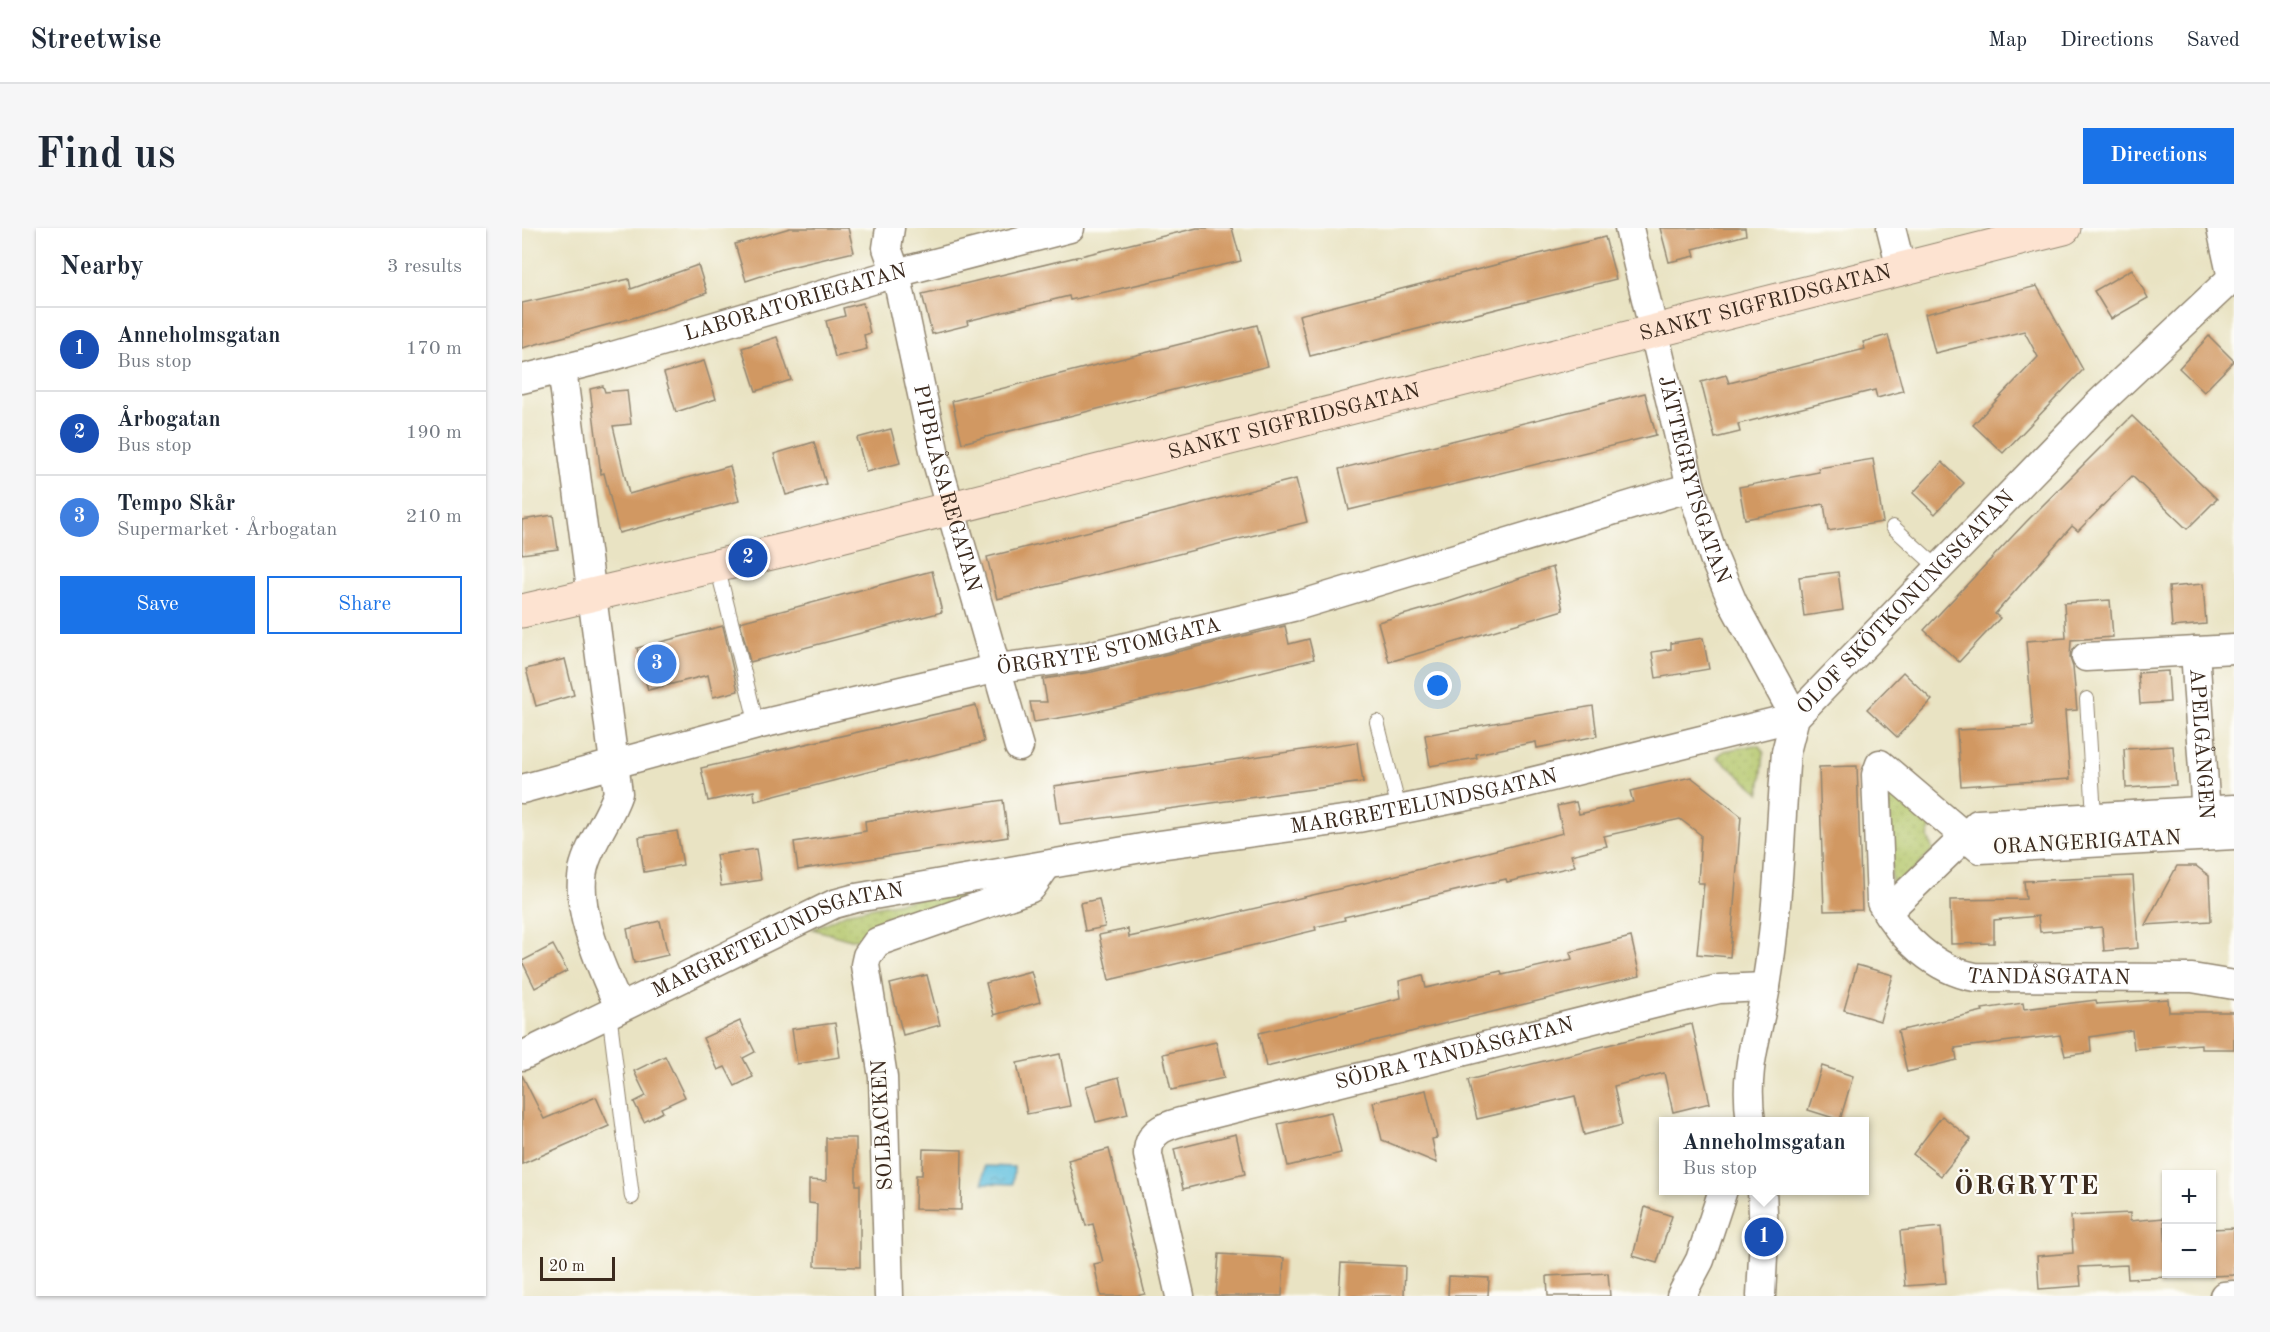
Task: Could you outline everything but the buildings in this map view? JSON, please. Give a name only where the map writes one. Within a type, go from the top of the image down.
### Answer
[{"type":"street","name":"PIPBLÅSAREGATAN","points":[[890,228],[887,248],[896,273],[934,455],[961,554],[998,668],[1019,747]]},
{"type":"street","name":"LABORATORIEGATAN","points":[[522,379],[896,273],[1070,228]]},
{"type":"street","name":"JÄTTEGRYTSGATAN","points":[[1629,228],[1691,487],[1714,558],[1733,603],[1796,717]]},
{"type":"street","points":[[1892,228],[1901,268]]},
{"type":"street","name":"SANKT SIGFRIDSGATAN","points":[[522,611],[717,566],[1653,333],[2064,228]]},
{"type":"street","name":"OLOF SKÖTKONUNGSGATAN","points":[[1750,1117],[1747,1086],[1750,1057],[1766,987],[1786,752],[1796,717],[2094,408],[2233,277],[2221,228]]},
{"type":"street","points":[[562,369],[618,793],[611,813],[585,861],[581,885],[585,915],[614,1010]]},
{"type":"street","name":"ÖRGRYTE STOMGATA","points":[[522,789],[757,725],[998,668],[1088,656],[1293,607],[1691,487]]},
{"type":"street","name":"APELGÅNGEN","points":[[2086,657],[2234,649]]},
{"type":"street","name":"APELGÅNGEN","points":[[2195,651],[2220,823]]},
{"type":"street","name":"MARGRETELUNDSGATAN","points":[[522,1056],[834,904],[1047,865],[1399,809],[1498,790],[1796,717]]},
{"type":"street","points":[[1880,765],[1966,836],[1887,912],[1881,902],[1876,775],[1880,765]]},
{"type":"street","name":"ORANGERIGATAN","points":[[2094,816],[2220,823],[1980,849],[1966,836],[1978,824],[2094,816]]},
{"type":"street","name":"MARGRETELUNDSGATAN","points":[[867,956],[877,942],[1031,888],[1047,865]]},
{"type":"street","name":"TANDÅSGATAN","points":[[1887,912],[1924,955],[1945,968],[1963,975],[2192,978],[2234,985]]},
{"type":"street","name":"SOLBACKEN","points":[[867,956],[865,964],[883,1088],[889,1296]]},
{"type":"street","name":"SÖDRA TANDÅSGATAN","points":[[1180,1296],[1148,1155],[1150,1139],[1157,1130],[1204,1116],[1719,989],[1766,987]]},
{"type":"street","points":[[1681,1296],[1700,1260],[1723,1195]]},
{"type":"street","points":[[1761,1296],[1764,1237],[1762,1195]]},
{"type":"street","points":[[2224,1296],[2234,1296]]},
{"type":"lane","points":[[1893,527],[1938,568]]},
{"type":"lane","points":[[717,566],[757,725]]},
{"type":"lane","points":[[2087,699],[2094,816]]},
{"type":"lane","points":[[1377,722],[1399,809]]},
{"type":"lane","points":[[614,1010],[632,1197]]},
{"type":"green space","points":[[1759,746],[1764,752],[1760,793],[1717,757],[1724,751]]},
{"type":"green space","points":[[1888,784],[1934,818],[1928,837],[1933,850],[1892,893]]},
{"type":"green space","points":[[1033,876],[857,939],[847,939],[813,929],[849,912]]},
{"type":"water","points":[[984,1166],[1014,1167],[1013,1184],[983,1183]]},
{"type":"place","name":"Årbogatan","points":[[748,558]]},
{"type":"place","name":"Tempo Skår","points":[[657,664]]},
{"type":"place","name":"Anneholmsgatan","points":[[1764,1237]]},
{"type":"district","name":"ÖRGRYTE","points":[[2027,1186]]}]
